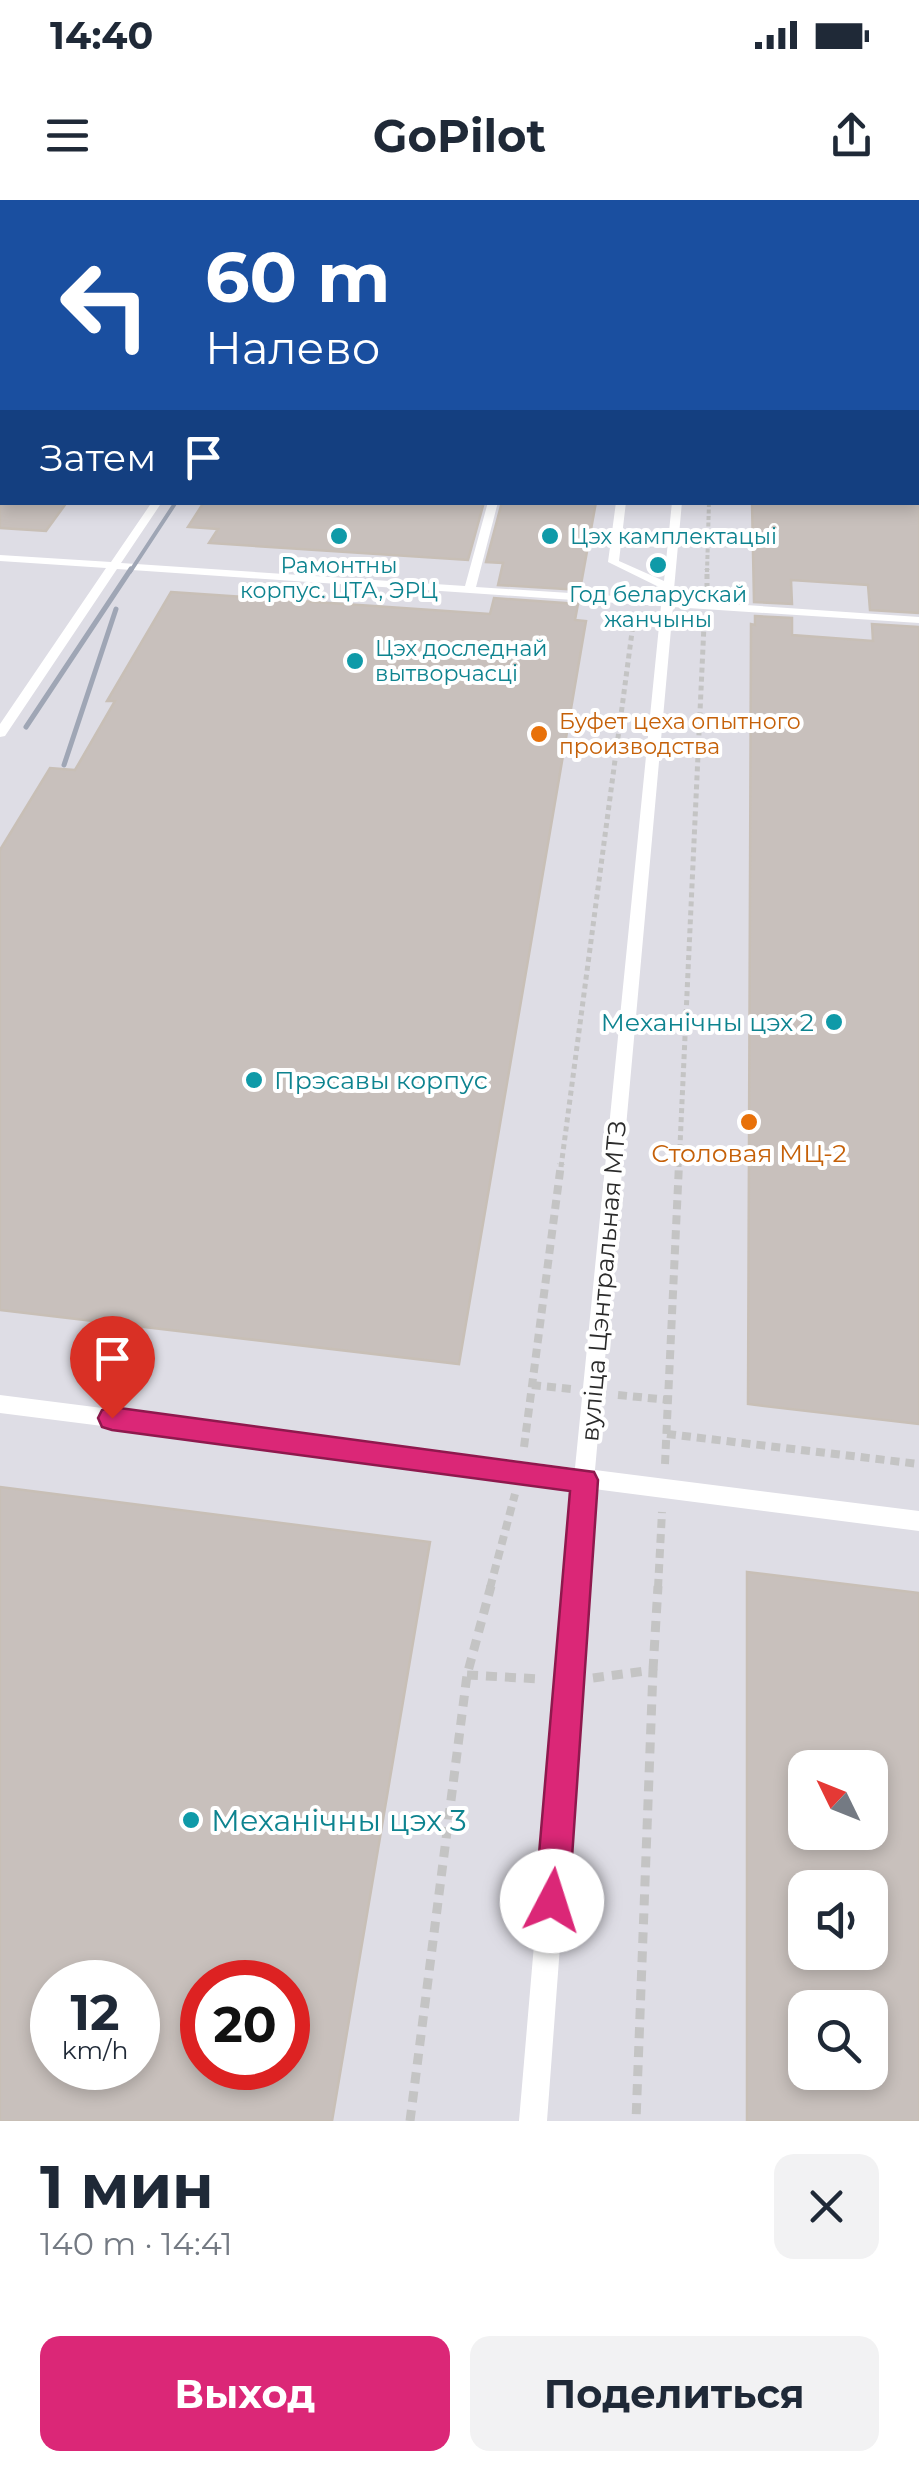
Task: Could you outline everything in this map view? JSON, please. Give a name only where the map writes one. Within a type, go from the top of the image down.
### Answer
[{"type":"lane","points":[[0,733],[155,505]]},
{"type":"lane","points":[[468,591],[492,505]]},
{"type":"lane","points":[[620,505],[613,562],[668,605]]},
{"type":"lane","name":"вуліца Цэнтральная МТЗ","points":[[533,2121],[584,1480],[677,505]]},
{"type":"lane","points":[[0,558],[919,620]]},
{"type":"lane","points":[[0,699],[23,700]]},
{"type":"lane","points":[[0,1404],[919,1521]]},
{"type":"path","points":[[706,607],[710,505]]},
{"type":"path","points":[[634,620],[668,605],[706,625],[653,1670],[636,2121]]},
{"type":"path","points":[[410,2121],[468,1674],[521,1472],[635,613],[615,611]]},
{"type":"path","points":[[667,1434],[919,1464]]},
{"type":"path","points":[[468,1674],[571,1681],[653,1670]]},
{"type":"shaded area","points":[[0,505],[919,505],[919,2121],[0,2121]]},
{"type":"building","points":[[0,505],[65,505],[46,531],[0,528]]},
{"type":"building","name":"Рамонтны корпус. ЦТА, ЭРЦ","points":[[202,505],[483,505],[468,560],[209,543],[218,529],[188,527]]},
{"type":"building","name":"Цэх камплектацыі","points":[[501,505],[595,505],[580,590],[498,585],[503,563],[486,562]]},
{"type":"building","points":[[752,505],[919,505],[919,613],[870,610],[868,585],[791,580],[792,604],[754,602]]},
{"type":"building","name":"Прэсавы корпус","points":[[171,592],[490,614],[494,598],[578,604],[575,620],[586,621],[459,1364],[0,1310],[0,850],[50,768],[75,770],[115,701],[107,701]]},
{"type":"building","name":"Механічны цэх 2","points":[[755,616],[792,618],[792,635],[873,641],[872,624],[919,627],[919,1424],[748,1404],[751,624],[755,625]]},
{"type":"building","name":"Механічны цэх 3","points":[[0,1487],[430,1542],[332,2121],[0,2121]]},
{"type":"building","points":[[747,1572],[919,1593],[919,2121],[747,2121]]},
{"type":"railway","points":[[130,572],[174,505]]},
{"type":"railway","points":[[26,727],[131,569]]},
{"type":"railway","points":[[64,765],[116,609]]},
{"type":"place","name":"Рамонтны корпус. ЦТА, ЭРЦ","points":[[339,536]]},
{"type":"place","name":"Цэх камплектацыі","points":[[550,536]]},
{"type":"place","name":"Год беларускай жанчыны","points":[[658,565]]},
{"type":"place","name":"Цэх доследнай вытворчасці","points":[[355,661]]},
{"type":"place","name":"Буфет цеха опытного производства","points":[[539,734]]},
{"type":"place","name":"Механічны цэх 2","points":[[834,1022]]},
{"type":"place","name":"Прэсавы корпус","points":[[254,1080]]},
{"type":"place","name":"Столовая МЦ-2","points":[[749,1122]]},
{"type":"place","name":"Механічны цэх 3","points":[[191,1820]]},
{"type":"route","points":[[112,1418],[584,1480],[552,1901]]}]
